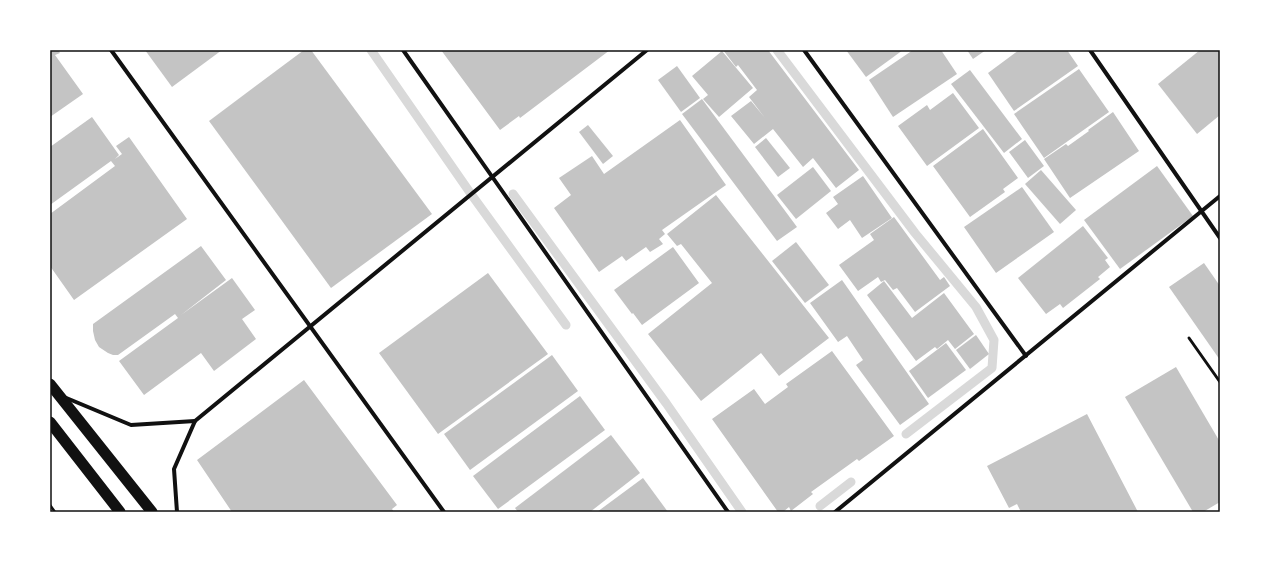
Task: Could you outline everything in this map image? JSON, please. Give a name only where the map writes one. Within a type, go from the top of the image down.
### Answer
[{"type":"highway","points":[[50,384],[152,512]]},
{"type":"highway","points":[[50,422],[120,512]]},
{"type":"street","points":[[111,50],[444,512]]},
{"type":"street","points":[[403,50],[728,512]]},
{"type":"street","points":[[177,512],[174,469],[195,421],[647,50]]},
{"type":"street","points":[[804,50],[1026,356]]},
{"type":"street","points":[[1090,50],[1220,238]]},
{"type":"street","points":[[835,512],[1220,196]]},
{"type":"street","points":[[59,395],[132,425],[195,421]]},
{"type":"lane","points":[[1189,338],[1220,382]]},
{"type":"path","points":[[50,505],[55,512]]},
{"type":"building","points":[[50,50],[58,50],[60,53],[55,55],[83,94],[50,117]]},
{"type":"building","points":[[145,50],[222,50],[172,87]]},
{"type":"building","points":[[304,50],[311,50],[432,214],[331,288],[209,121]]},
{"type":"building","points":[[441,50],[610,50],[520,118],[519,116],[500,130]]},
{"type":"building","points":[[723,50],[768,50],[859,170],[836,188],[813,158],[803,167],[773,129],[754,144],[731,116],[751,101],[765,118],[749,97],[757,90],[738,65],[736,67]]},
{"type":"building","points":[[846,50],[903,50],[866,77]]},
{"type":"building","points":[[913,50],[941,50],[957,74],[893,117],[869,80]]},
{"type":"building","points":[[967,50],[986,50],[973,59]]},
{"type":"building","points":[[1019,50],[1067,50],[1078,66],[1014,111],[988,73]]},
{"type":"building","points":[[1200,50],[1220,50],[1220,115],[1197,134],[1158,84]]},
{"type":"building","points":[[722,51],[753,88],[719,117],[703,99],[708,95],[692,76]]},
{"type":"building","points":[[677,66],[700,98],[681,112],[658,80]]},
{"type":"building","points":[[1079,69],[1109,112],[1044,158],[1014,114]]},
{"type":"building","points":[[970,70],[1022,139],[1004,153],[951,84]]},
{"type":"building","points":[[953,93],[979,128],[927,166],[898,126],[927,105],[930,110]]},
{"type":"building","points":[[702,99],[797,227],[777,241],[682,114]]},
{"type":"building","points":[[1113,112],[1139,151],[1070,198],[1044,159],[1066,144],[1068,146]]},
{"type":"building","points":[[92,117],[119,155],[115,159],[122,154],[116,146],[129,137],[187,219],[74,300],[50,266],[50,214],[115,166],[111,161],[50,205],[50,147]]},
{"type":"building","points":[[680,120],[726,185],[662,230],[665,234],[659,239],[663,244],[650,252],[646,247],[626,261],[622,256],[599,272],[554,208],[571,195],[559,178],[592,156],[604,174]]},
{"type":"building","points":[[588,125],[613,156],[603,164],[579,132]]},
{"type":"building","points":[[983,129],[1018,178],[1003,189],[1005,192],[970,217],[933,166]]},
{"type":"building","points":[[766,138],[790,168],[778,177],[755,147]]},
{"type":"building","points":[[1025,140],[1044,166],[1028,178],[1009,152]]},
{"type":"building","points":[[1157,166],[1193,216],[1120,269],[1084,220]]},
{"type":"building","points":[[813,167],[831,191],[796,219],[777,195]]},
{"type":"building","points":[[1041,170],[1076,210],[1060,224],[1025,184]]},
{"type":"building","points":[[863,176],[892,218],[862,238],[850,220],[838,229],[826,213],[838,204],[833,197]]},
{"type":"building","points":[[1022,187],[1054,232],[996,273],[964,227]]},
{"type":"building","points":[[716,195],[829,338],[779,376],[761,353],[701,401],[648,334],[712,283],[681,244],[677,246],[667,234]]},
{"type":"building","points":[[894,217],[940,280],[944,277],[950,286],[915,312],[897,288],[893,290],[885,280],[881,282],[878,277],[858,291],[839,265],[874,240],[870,234]]},
{"type":"building","points":[[1083,226],[1108,258],[1105,260],[1110,267],[1098,277],[1100,279],[1063,308],[1060,304],[1046,314],[1018,278]]},
{"type":"building","points":[[796,242],[829,285],[805,303],[772,261]]},
{"type":"building","points":[[201,246],[226,280],[181,315],[232,278],[255,310],[242,319],[256,339],[214,371],[201,353],[144,395],[119,361],[178,318],[175,314],[118,355],[108,353],[99,347],[95,340],[93,324]]},
{"type":"building","points":[[673,247],[699,283],[642,325],[614,290]]},
{"type":"building","points":[[1204,263],[1220,286],[1220,360],[1169,287]]},
{"type":"building","points":[[488,273],[548,354],[438,434],[379,353]]},
{"type":"building","points":[[842,280],[929,404],[900,425],[856,365],[863,360],[847,336],[838,342],[810,303]]},
{"type":"building","points":[[884,281],[912,318],[944,293],[974,334],[955,349],[948,340],[937,349],[935,347],[916,361],[867,295]]},
{"type":"building","points":[[976,335],[989,354],[970,369],[956,350]]},
{"type":"building","points":[[946,343],[966,370],[928,398],[909,371]]},
{"type":"building","points":[[832,351],[894,436],[859,461],[857,459],[811,492],[813,494],[791,511],[789,507],[783,512],[778,512],[712,419],[754,389],[765,404],[788,387],[786,384]]},
{"type":"building","points":[[552,355],[578,391],[470,470],[444,434]]},
{"type":"building","points":[[1176,367],[1220,442],[1220,502],[1203,512],[1193,512],[1125,397]]},
{"type":"building","points":[[304,380],[397,505],[392,509],[394,512],[232,512],[197,460]]},
{"type":"building","points":[[580,396],[605,430],[498,509],[473,476]]},
{"type":"building","points":[[1087,414],[1138,512],[1021,512],[1017,504],[1009,508],[987,466]]},
{"type":"building","points":[[611,435],[640,473],[590,512],[518,512],[515,508]]},
{"type":"building","points":[[643,478],[668,512],[597,512]]},
{"type":"waterway","points":[[371,50],[471,194],[566,325]]},
{"type":"waterway","points":[[777,50],[915,233],[976,307],[994,340],[992,368],[906,434]]},
{"type":"waterway","points":[[513,194],[666,403],[742,512]]},
{"type":"waterway","points":[[820,506],[851,482]]}]
